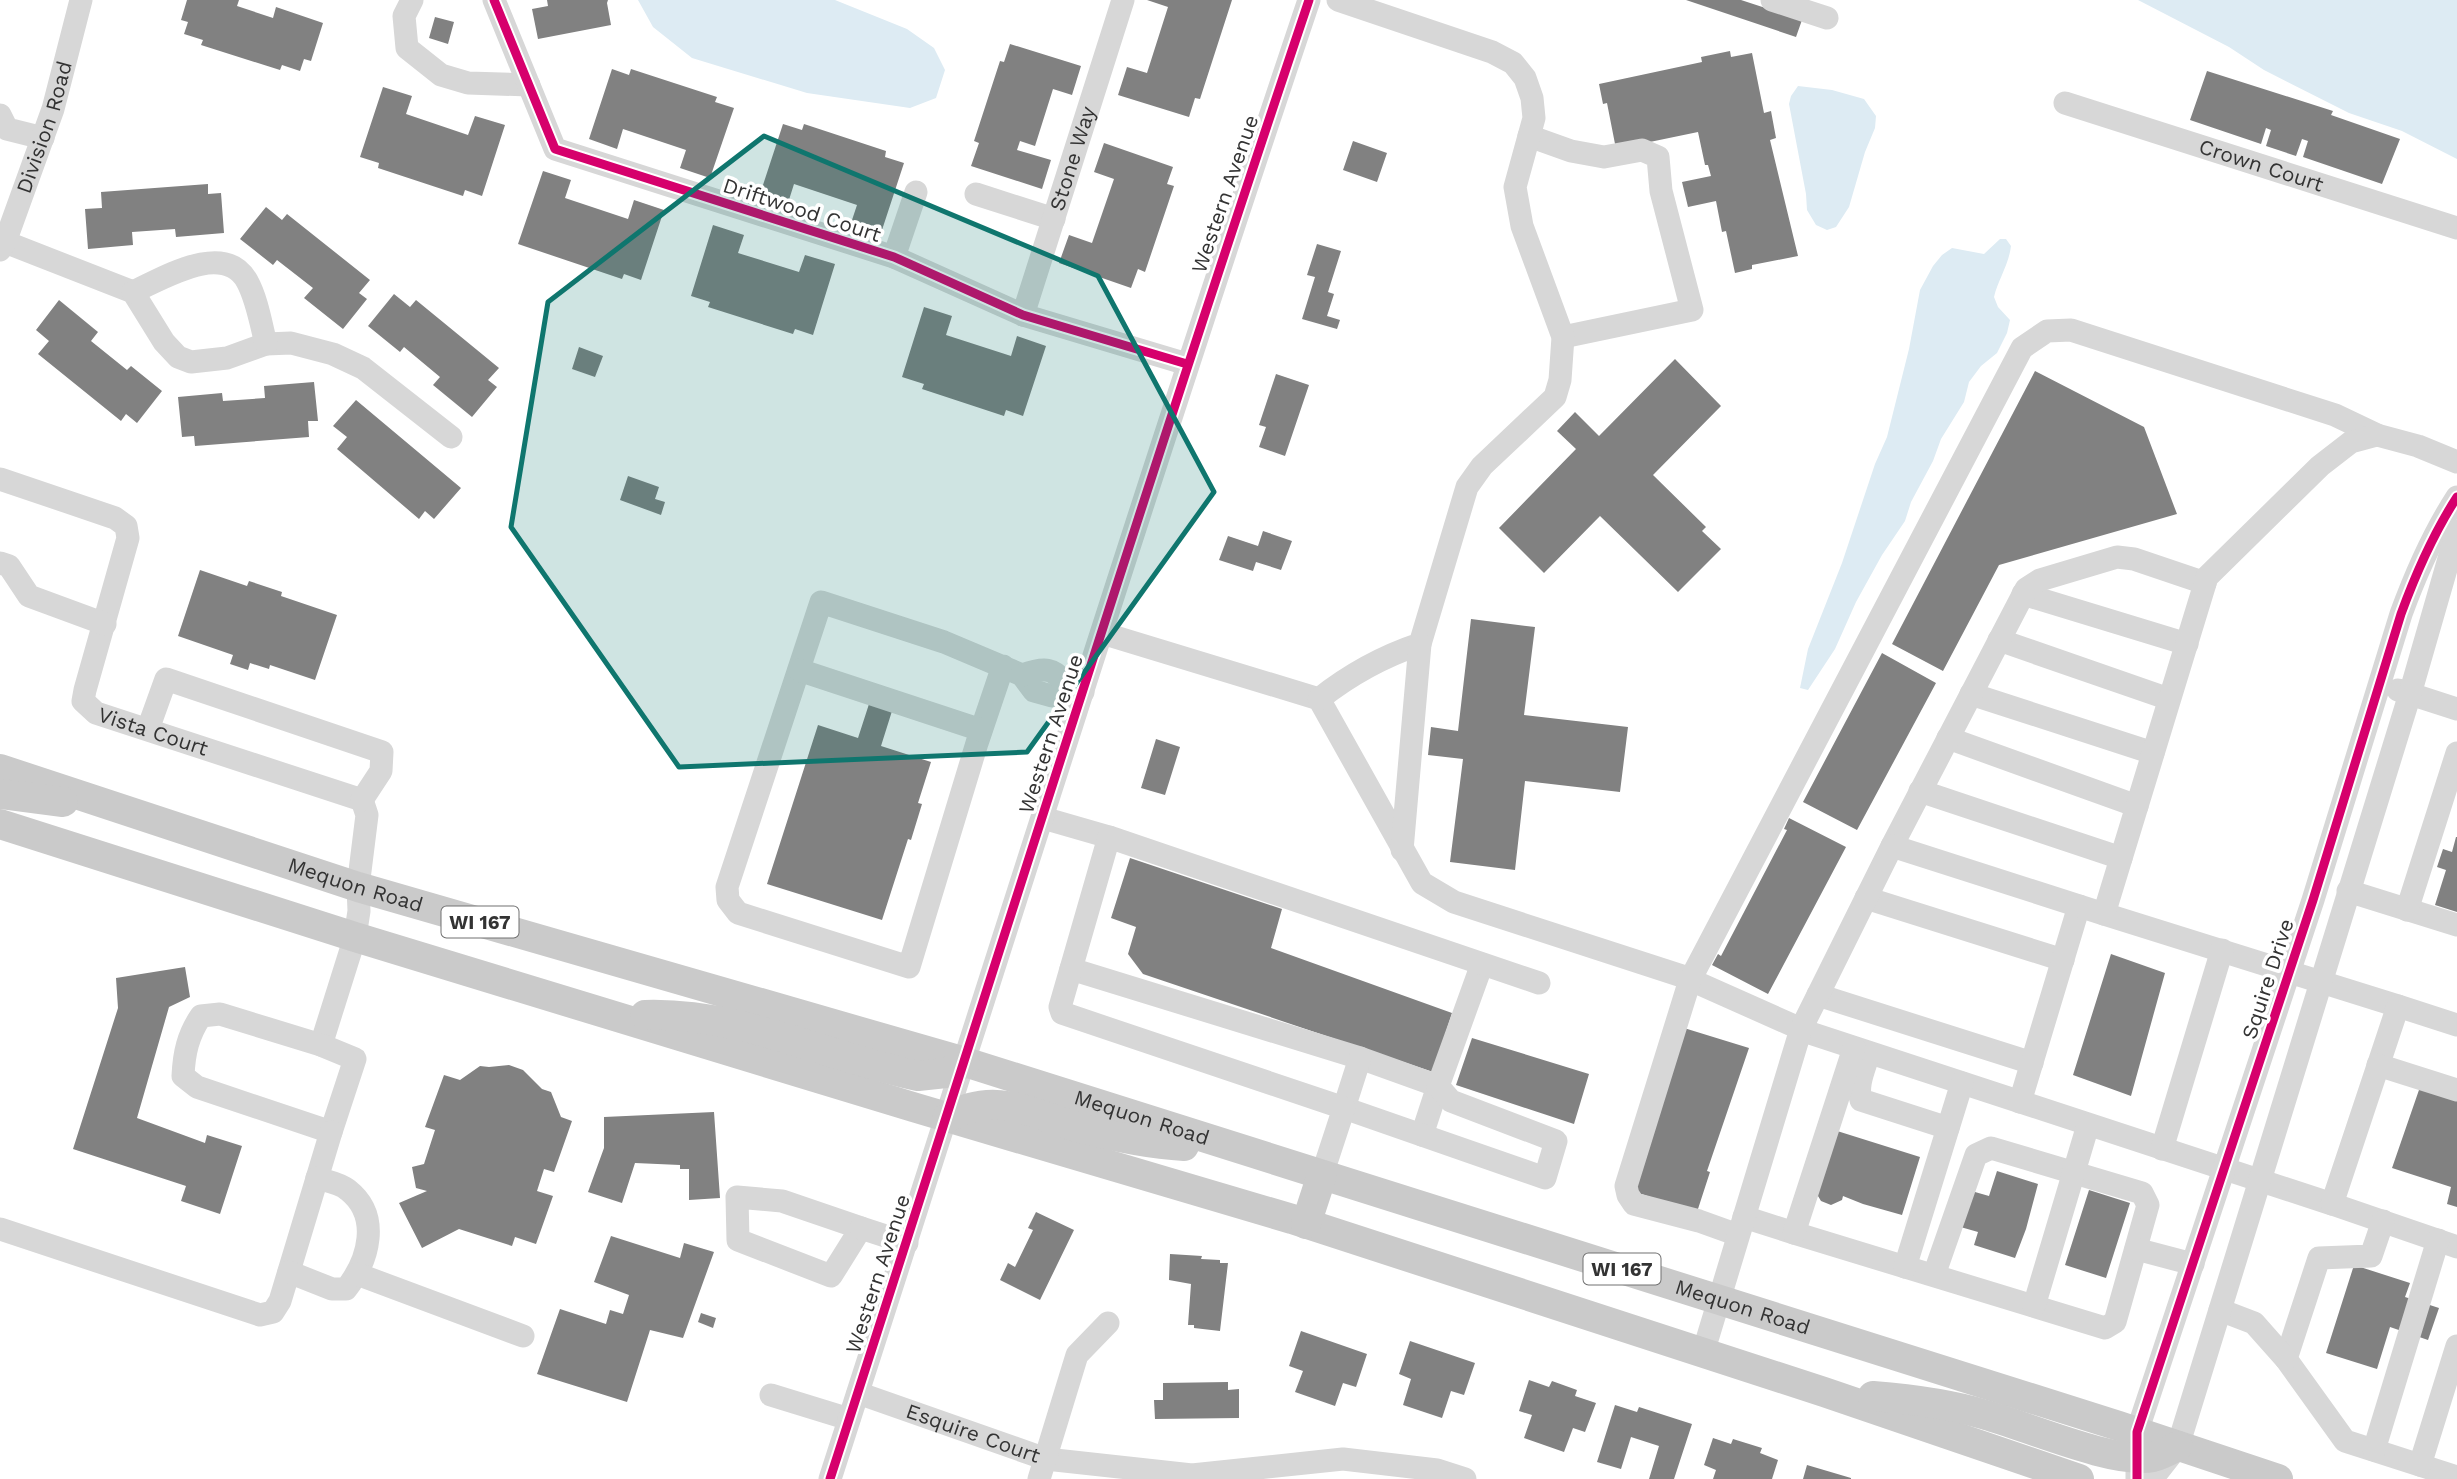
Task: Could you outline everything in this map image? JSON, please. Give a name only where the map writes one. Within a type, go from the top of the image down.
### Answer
[{"type":"main road","name":"Mequon Road","points":[[0,769],[358,887],[965,1062],[1718,1300],[2141,1462]]},
{"type":"main road","points":[[0,794],[25,799],[115,807]]},
{"type":"main road","name":"WI 167","points":[[0,824],[355,937],[947,1118],[1306,1224],[1824,1392],[2079,1479]]},
{"type":"main road","points":[[613,1016],[674,1014],[753,1028],[918,1076],[946,1073],[965,1062]]},
{"type":"main road","points":[[947,1118],[962,1109],[978,1105],[1005,1105],[1078,1127],[1160,1145],[1237,1149]]},
{"type":"main road","points":[[1306,1224],[1322,1175]]},
{"type":"main road","points":[[1824,1392],[1906,1399],[1983,1414],[2141,1462],[2178,1446],[2278,1479]]},
{"type":"street","name":"Division Road","points":[[3,246],[53,109],[80,0]]},
{"type":"street","points":[[412,0],[404,16],[407,48],[441,75],[468,83],[528,85]]},
{"type":"street","name":"Driftwood Court","points":[[494,0],[555,149],[894,257],[1023,315],[1187,364]]},
{"type":"street","name":"Stone Way","points":[[1023,315],[1123,0]]},
{"type":"street","name":"Western Avenue","points":[[830,1479],[1043,818],[1076,690],[1102,634],[1187,364],[1309,0]]},
{"type":"street","points":[[1338,0],[1492,52],[1513,63],[1525,78],[1532,98],[1534,118],[1515,187],[1522,226],[1563,337],[1560,380],[1555,397],[1482,466],[1467,487],[1420,644],[1402,850]]},
{"type":"street","points":[[1772,0],[1827,18]]},
{"type":"street","name":"Crown Court","points":[[2065,103],[2457,228]]},
{"type":"street","points":[[1,118],[7,128],[43,138]]},
{"type":"street","points":[[1529,136],[1571,152],[1604,158],[1642,150],[1658,157],[1661,191],[1692,310],[1563,337]]},
{"type":"street","points":[[894,257],[916,192]]},
{"type":"street","points":[[975,194],[1054,219]]},
{"type":"street","points":[[3,246],[133,292],[164,342],[178,357],[191,362],[227,358],[266,344],[291,343],[333,354],[363,368],[451,437]]},
{"type":"street","points":[[133,292],[199,263],[215,261],[232,267],[246,279],[266,344]]},
{"type":"street","points":[[1934,1275],[1976,1155],[1991,1147],[2142,1193],[2148,1205],[2115,1322],[2105,1328],[1794,1233],[1699,1221],[1634,1204],[1626,1186],[1690,980],[2022,348],[2047,331],[2071,330],[2335,415],[2377,435],[2418,446],[2457,462]]},
{"type":"street","points":[[2104,914],[2207,577],[2320,466],[2351,442],[2377,435]]},
{"type":"street","name":"Vista Court","points":[[0,479],[116,518],[126,526],[128,538],[83,701],[96,713],[362,800]]},
{"type":"street","name":"Squire Drive","points":[[2141,1462],[2193,1264],[2379,683],[2417,569],[2438,526],[2457,497]]},
{"type":"street","points":[[2178,1446],[2410,694],[2457,531]]},
{"type":"street","points":[[1703,1353],[1801,1029],[1920,791],[2026,589],[2040,580],[2117,557],[2134,559],[2205,583]]},
{"type":"street","points":[[0,562],[9,566],[29,596],[105,624]]},
{"type":"street","points":[[2023,594],[2187,644]]},
{"type":"street","points":[[1012,671],[981,730],[909,967],[738,913],[728,900],[727,887],[821,602],[944,642],[1012,671],[1034,691],[1052,696],[1076,690]]},
{"type":"street","points":[[1102,634],[1319,699],[1422,883],[1454,902],[1690,980],[1801,1029],[1862,1050],[2447,1243],[2374,1450]]},
{"type":"street","points":[[1999,640],[2169,699]]},
{"type":"street","points":[[1319,699],[1334,687],[1396,652],[1420,644]]},
{"type":"street","points":[[799,670],[981,730]]},
{"type":"street","points":[[148,729],[166,679],[382,752],[380,771],[362,800],[367,815],[355,937],[321,1045]]},
{"type":"street","points":[[2379,683],[2457,709]]},
{"type":"street","points":[[1971,694],[2153,753]]},
{"type":"street","points":[[1948,738],[2137,806]]},
{"type":"street","points":[[2407,910],[2457,753]]},
{"type":"street","points":[[1920,791],[2121,858]]},
{"type":"street","points":[[1043,818],[1109,837],[1539,984]]},
{"type":"street","points":[[1071,969],[1360,1058],[1438,1086],[1451,1101],[1556,1141],[1545,1178],[1062,1013],[1060,1007],[1109,837]]},
{"type":"street","points":[[1892,846],[2457,1025]]},
{"type":"street","points":[[2348,891],[2457,925]]},
{"type":"street","points":[[1866,898],[2063,960]]},
{"type":"street","points":[[2020,1102],[2079,906]]},
{"type":"street","points":[[2162,1149],[2222,950]]},
{"type":"street","points":[[1422,1135],[1482,964]]},
{"type":"street","points":[[1818,996],[2032,1063]]},
{"type":"street","points":[[2332,1204],[2398,1006]]},
{"type":"street","points":[[0,1229],[260,1315],[273,1312],[280,1301],[355,1059],[321,1045],[220,1014],[201,1016],[193,1027],[184,1052],[183,1076],[197,1087],[331,1132]]},
{"type":"street","points":[[1862,1050],[1859,1092],[1861,1100],[1948,1128]]},
{"type":"street","points":[[1794,1233],[1862,1050]]},
{"type":"street","points":[[1322,1175],[1360,1058]]},
{"type":"street","points":[[2378,1065],[2457,1090]]},
{"type":"street","points":[[1905,1267],[1962,1083]]},
{"type":"street","points":[[2034,1306],[2088,1125]]},
{"type":"street","points":[[289,1272],[332,1289],[346,1289],[358,1274],[369,1240],[369,1219],[358,1200],[346,1188],[317,1178]]},
{"type":"street","points":[[861,1228],[831,1276],[738,1240],[737,1197],[782,1201],[907,1243]]},
{"type":"street","points":[[2286,1359],[2319,1258],[2371,1256],[2383,1221]]},
{"type":"street","points":[[2136,1249],[2193,1264]]},
{"type":"street","points":[[358,1274],[523,1336]]},
{"type":"street","points":[[2220,1310],[2254,1323],[2286,1359],[2345,1441],[2457,1477]]},
{"type":"street","points":[[1042,1469],[1077,1355],[1108,1323]]},
{"type":"street","points":[[2420,1465],[2457,1346]]},
{"type":"street","name":"Esquire Court","points":[[858,1393],[1042,1469],[1192,1475],[1343,1460],[1437,1470],[1465,1479]]},
{"type":"street","points":[[771,1395],[849,1419]]},
{"type":"highlighted area","points":[[764,136],[1098,276],[1214,492],[1027,752],[679,767],[511,527],[548,302]]},
{"type":"shaded area","points":[[638,0],[835,0],[907,29],[934,48],[945,70],[936,98],[910,108],[807,93],[692,58],[653,27]]},
{"type":"shaded area","points":[[2138,0],[2457,0],[2457,159],[2402,131],[2349,113],[2264,70],[2229,47]]},
{"type":"shaded area","points":[[1798,86],[1832,90],[1864,99],[1876,116],[1875,128],[1849,207],[1836,227],[1827,230],[1816,225],[1807,210],[1789,104]]},
{"type":"shaded area","points":[[2000,239],[2006,239],[2011,246],[1994,297],[1998,307],[2010,320],[2007,333],[1997,353],[1981,366],[1969,382],[1964,402],[1941,439],[1933,461],[1911,502],[1905,521],[1856,602],[1835,649],[1808,690],[1800,688],[1808,649],[1887,437],[1909,349],[1920,290],[1933,266],[1952,248],[1984,254]]},
{"type":"building","points":[[187,0],[239,0],[237,6],[273,18],[276,7],[323,23],[311,61],[304,59],[300,71],[282,65],[280,70],[201,45],[203,40],[184,34],[188,22],[181,20]]},
{"type":"building","points":[[547,0],[608,0],[611,25],[538,39],[532,9],[548,6]]},
{"type":"building","points":[[1147,0],[1232,0],[1200,99],[1195,98],[1189,117],[1118,95],[1127,67],[1147,73],[1168,7]]},
{"type":"building","points":[[1686,0],[1741,0],[1802,20],[1796,37]]},
{"type":"building","points":[[435,17],[454,22],[448,44],[429,38]]},
{"type":"building","points":[[1010,44],[1081,66],[1072,95],[1053,89],[1035,146],[1020,141],[1017,150],[1051,160],[1042,189],[971,166],[979,143],[974,141],[1000,61],[1004,62]]},
{"type":"building","points":[[1730,51],[1731,57],[1752,53],[1764,113],[1771,111],[1776,138],[1770,140],[1798,256],[1752,265],[1752,269],[1735,273],[1726,231],[1722,232],[1716,201],[1688,207],[1682,182],[1711,176],[1708,165],[1705,165],[1698,132],[1616,149],[1607,103],[1603,104],[1599,84],[1702,62],[1701,57]]},
{"type":"building","points":[[612,69],[629,75],[631,69],[717,97],[715,102],[734,108],[710,178],[680,168],[686,150],[623,129],[617,149],[589,139]]},
{"type":"building","points":[[2207,71],[2333,111],[2331,115],[2400,139],[2382,184],[2303,157],[2308,141],[2302,139],[2296,156],[2266,146],[2271,130],[2266,128],[2261,144],[2190,120]]},
{"type":"building","points":[[383,87],[412,96],[406,114],[468,135],[475,116],[505,125],[482,196],[465,190],[463,196],[378,168],[379,163],[360,157]]},
{"type":"building","points":[[783,124],[802,130],[804,124],[886,151],[885,157],[904,163],[881,233],[851,223],[857,205],[794,184],[788,203],[760,194]]},
{"type":"building","points":[[1353,141],[1387,153],[1377,182],[1343,170]]},
{"type":"building","points":[[1104,143],[1173,167],[1167,184],[1174,186],[1145,272],[1138,269],[1131,288],[1059,263],[1069,235],[1092,243],[1114,179],[1094,172]]},
{"type":"building","points":[[543,171],[571,180],[565,198],[628,219],[634,200],[664,210],[641,280],[624,274],[622,279],[518,244]]},
{"type":"building","points":[[208,184],[208,194],[221,193],[224,233],[176,237],[175,229],[132,232],[133,245],[88,249],[85,209],[102,208],[101,192]]},
{"type":"building","points":[[266,207],[282,220],[287,214],[370,280],[359,293],[367,299],[343,329],[304,298],[313,288],[277,260],[273,265],[240,239]]},
{"type":"building","points":[[713,225],[744,235],[738,253],[799,272],[805,255],[835,264],[813,335],[795,329],[793,334],[708,307],[710,302],[691,296]]},
{"type":"building","points":[[1317,244],[1341,251],[1328,292],[1334,294],[1327,316],[1340,320],[1337,329],[1302,319],[1315,277],[1307,275]]},
{"type":"building","points":[[394,294],[410,307],[416,300],[499,368],[488,380],[497,387],[472,417],[433,385],[440,377],[404,347],[400,352],[368,326]]},
{"type":"building","points":[[59,300],[98,332],[91,341],[127,370],[131,366],[162,391],[137,423],[126,414],[121,421],[38,354],[49,341],[36,330]]},
{"type":"building","points":[[924,307],[952,316],[946,335],[1011,356],[1017,336],[1046,346],[1023,416],[1006,410],[1004,416],[922,389],[924,384],[902,377]]},
{"type":"building","points":[[579,347],[603,356],[595,377],[572,369]]},
{"type":"building","points":[[1675,359],[1721,406],[1653,475],[1706,527],[1702,531],[1721,549],[1678,592],[1600,516],[1544,573],[1499,528],[1576,449],[1557,431],[1575,412],[1599,436]]},
{"type":"building","points":[[2035,371],[2144,427],[2177,514],[1999,565],[1943,671],[1892,644]]},
{"type":"building","points":[[1276,374],[1309,385],[1285,456],[1259,447],[1266,427],[1259,425]]},
{"type":"building","points":[[314,382],[318,421],[308,421],[309,437],[195,446],[194,436],[182,437],[178,397],[222,393],[223,401],[265,398],[264,386]]},
{"type":"building","points":[[356,400],[461,488],[434,519],[425,511],[419,519],[337,449],[347,437],[333,426]]},
{"type":"building","points":[[628,476],[659,487],[655,499],[665,502],[661,515],[620,500]]},
{"type":"building","points":[[1263,531],[1292,541],[1281,570],[1256,562],[1253,571],[1219,560],[1228,536],[1258,546]]},
{"type":"building","points":[[200,570],[247,586],[249,581],[282,592],[281,596],[337,615],[315,680],[270,665],[269,669],[250,663],[248,670],[230,664],[233,655],[178,636]]},
{"type":"building","points":[[1471,619],[1535,627],[1524,715],[1628,727],[1620,792],[1525,781],[1515,870],[1450,862],[1463,759],[1428,755],[1431,727],[1458,731]]},
{"type":"building","points":[[1882,653],[1936,683],[1857,830],[1803,802]]},
{"type":"building","points":[[869,704],[892,711],[881,746],[931,762],[918,803],[922,804],[911,840],[908,839],[882,920],[767,884],[818,725],[858,738]]},
{"type":"building","points":[[1156,739],[1180,747],[1165,795],[1141,788]]},
{"type":"building","points":[[1789,818],[1846,847],[1768,994],[1712,965],[1718,954],[1721,956],[1787,830],[1784,829]]},
{"type":"building","points":[[2456,837],[2457,912],[2435,905],[2446,870],[2437,867],[2443,849],[2452,852]]},
{"type":"building","points":[[1130,858],[1282,909],[1271,948],[1452,1013],[1433,1072],[1143,974],[1128,954],[1136,927],[1111,918]]},
{"type":"building","points":[[2111,954],[2165,973],[2131,1096],[2073,1075]]},
{"type":"building","points":[[185,967],[190,997],[169,1007],[137,1118],[205,1143],[207,1135],[242,1146],[220,1214],[181,1201],[186,1186],[73,1149],[118,1008],[116,978]]},
{"type":"building","points":[[1684,1028],[1749,1048],[1707,1171],[1710,1172],[1697,1212],[1632,1191]]},
{"type":"building","points":[[1472,1038],[1589,1074],[1574,1124],[1456,1085]]},
{"type":"building","points":[[509,1065],[523,1070],[542,1089],[551,1092],[561,1117],[572,1121],[554,1172],[544,1169],[537,1191],[553,1196],[536,1244],[515,1237],[512,1246],[459,1229],[422,1248],[399,1203],[427,1191],[416,1188],[412,1167],[424,1164],[435,1130],[425,1127],[444,1075],[460,1080],[480,1066]]},
{"type":"building","points":[[2420,1087],[2457,1100],[2457,1207],[2447,1204],[2451,1187],[2392,1168]]},
{"type":"building","points":[[714,1112],[720,1198],[689,1200],[689,1169],[680,1169],[680,1165],[635,1163],[622,1203],[588,1192],[604,1148],[604,1117]]},
{"type":"building","points":[[1834,1130],[1920,1157],[1902,1215],[1843,1196],[1842,1200],[1831,1205],[1821,1201],[1815,1191]]},
{"type":"building","points":[[1997,1171],[2038,1184],[2015,1258],[1974,1245],[1978,1232],[1957,1226],[1968,1190],[1989,1196]]},
{"type":"building","points":[[2089,1190],[2130,1203],[2106,1278],[2065,1265]]},
{"type":"building","points":[[1036,1212],[1074,1230],[1040,1300],[1000,1280],[1008,1263],[1015,1267],[1033,1230],[1028,1228]]},
{"type":"building","points":[[611,1236],[680,1258],[684,1243],[714,1252],[683,1338],[650,1330],[627,1402],[537,1374],[560,1309],[606,1324],[610,1310],[623,1314],[629,1295],[594,1282]]},
{"type":"building","points":[[1170,1254],[1202,1256],[1201,1259],[1228,1263],[1220,1331],[1188,1325],[1191,1284],[1169,1280]]},
{"type":"building","points":[[2354,1265],[2410,1283],[2405,1297],[2439,1308],[2428,1340],[2390,1327],[2377,1369],[2326,1353]]},
{"type":"building","points":[[701,1313],[716,1318],[713,1328],[698,1322]]},
{"type":"building","points":[[1301,1331],[1367,1354],[1356,1387],[1343,1383],[1335,1406],[1295,1392],[1303,1371],[1289,1366]]},
{"type":"building","points":[[1410,1341],[1475,1363],[1464,1395],[1451,1391],[1442,1418],[1403,1405],[1411,1379],[1399,1374]]},
{"type":"building","points":[[1529,1380],[1549,1387],[1552,1381],[1577,1390],[1575,1396],[1596,1403],[1585,1432],[1573,1428],[1564,1452],[1524,1438],[1532,1415],[1519,1411]]},
{"type":"building","points":[[1228,1382],[1228,1390],[1239,1389],[1239,1418],[1155,1419],[1154,1400],[1163,1400],[1163,1383]]},
{"type":"building","points":[[1615,1405],[1637,1412],[1639,1407],[1692,1424],[1674,1479],[1649,1479],[1659,1446],[1631,1437],[1621,1469],[1597,1462]]},
{"type":"building","points":[[1713,1438],[1731,1444],[1733,1439],[1762,1448],[1760,1453],[1778,1460],[1772,1479],[1713,1479],[1716,1470],[1704,1465]]},
{"type":"building","points":[[1807,1465],[1851,1478],[1851,1479],[1803,1479]]},
{"type":"cycle path","points":[[494,0],[555,149],[894,257],[1023,315],[1187,364]]},
{"type":"cycle path","points":[[830,1479],[1127,554],[1309,0]]},
{"type":"cycle path","points":[[2137,1479],[2137,1432],[2313,900],[2401,614],[2426,554],[2457,497]]}]
